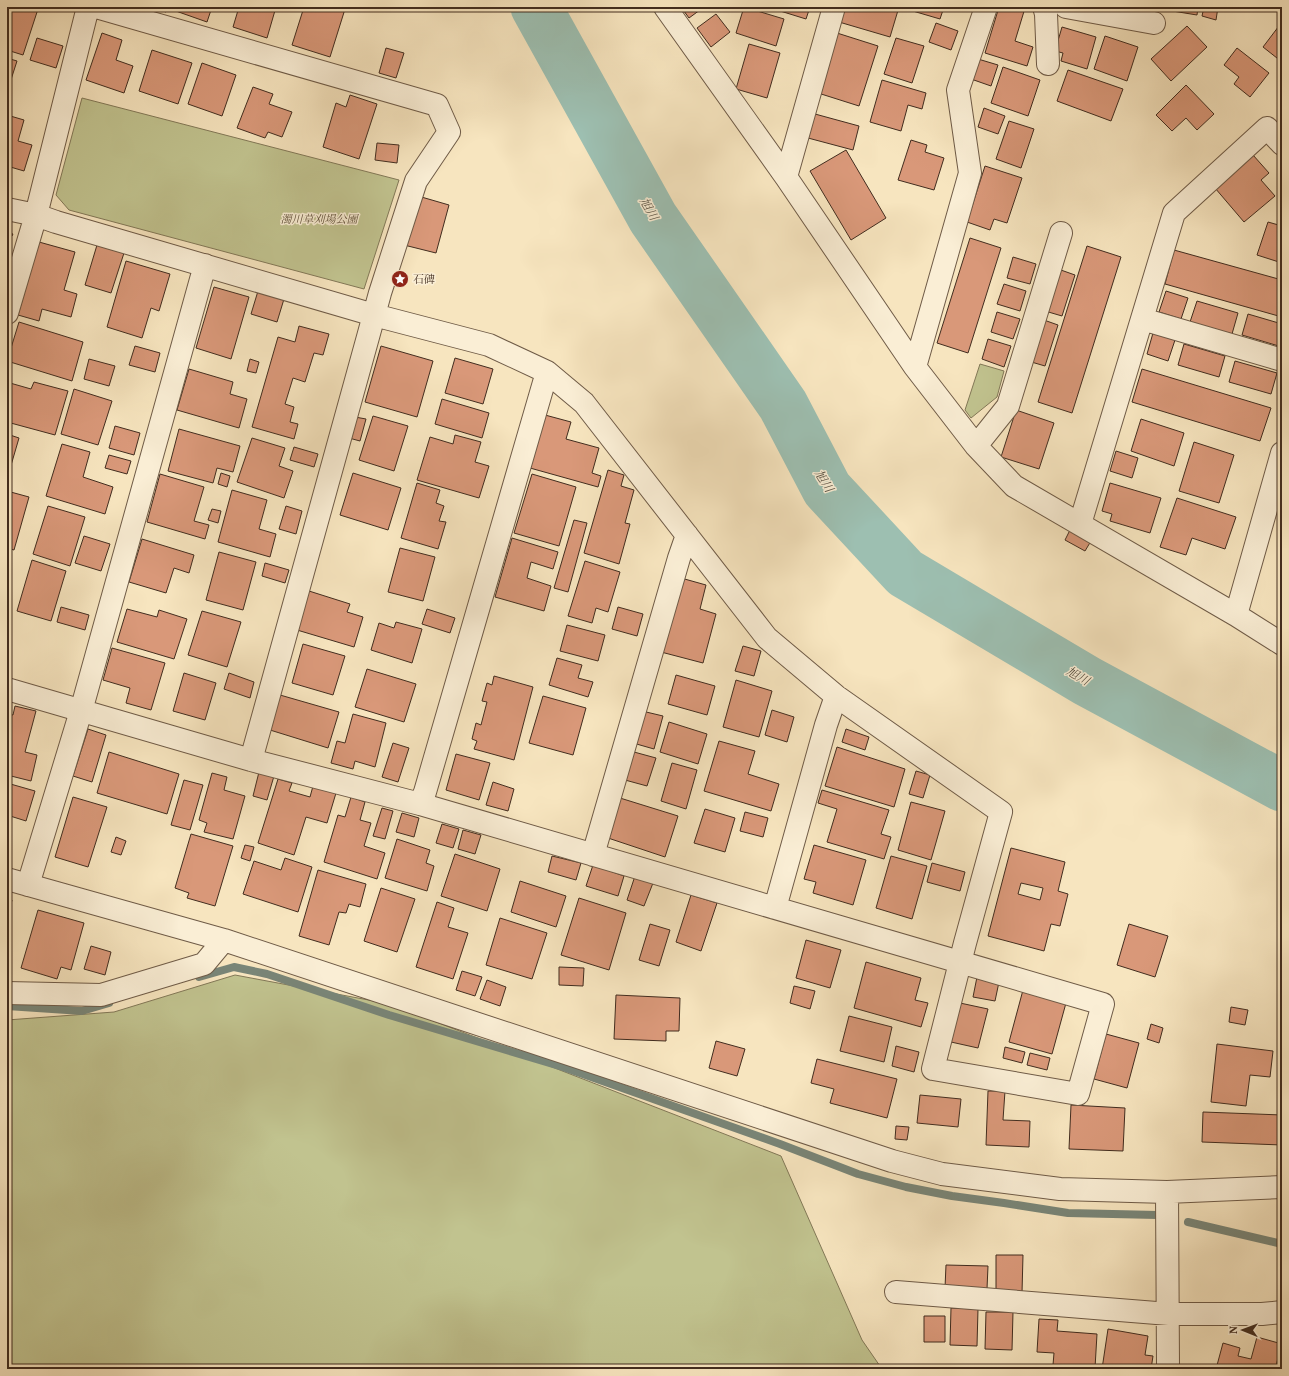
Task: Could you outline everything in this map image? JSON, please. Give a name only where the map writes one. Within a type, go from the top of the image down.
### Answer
[{"type":"street","points":[[7,313],[36,215],[88,7]]},
{"type":"street","points":[[96,7],[437,105],[448,132],[416,181],[374,315],[251,760]]},
{"type":"street","points":[[665,7],[786,177],[915,367],[976,446],[1014,486],[1236,615],[1282,644]]},
{"type":"street","points":[[786,177],[834,7]]},
{"type":"street","points":[[915,367],[970,173],[958,90],[986,7]]},
{"type":"street","points":[[1044,7],[1046,14],[1048,64]]},
{"type":"street","points":[[1066,7],[1154,23]]},
{"type":"street","points":[[1080,524],[1174,213],[1267,128],[1282,144]]},
{"type":"street","points":[[7,209],[36,215],[374,315],[489,345],[547,372],[584,404],[767,638],[836,696],[1001,812],[960,961],[933,1069],[1078,1094],[1103,1004],[960,961],[593,856],[420,804],[251,760],[7,689]]},
{"type":"street","points":[[976,446],[1008,406],[1061,233]]},
{"type":"street","points":[[28,885],[81,711],[205,265]]},
{"type":"street","points":[[1142,319],[1282,360]]},
{"type":"street","points":[[420,804],[425,792],[547,372]]},
{"type":"street","points":[[1236,615],[1282,453]]},
{"type":"street","points":[[593,856],[687,535]]},
{"type":"street","points":[[775,908],[824,733],[836,696]]},
{"type":"street","points":[[7,879],[224,940],[892,1161],[942,1174],[1060,1189],[1167,1192],[1282,1187]]},
{"type":"street","points":[[7,993],[101,995],[204,964],[224,940]]},
{"type":"street","points":[[1167,1192],[1169,1314],[1168,1364]]},
{"type":"street","points":[[896,1292],[1169,1314],[1262,1314],[1282,1312]]},
{"type":"green space","name":"濁川草刈場公園","points":[[82,98],[399,180],[364,289],[69,210],[56,195]]},
{"type":"green space","points":[[980,364],[1004,371],[997,397],[971,418],[965,410]]},
{"type":"green space","points":[[235,975],[390,1004],[781,1156],[862,1340],[882,1369],[7,1369],[7,1020],[114,1012]]},
{"type":"building","points":[[7,7],[31,7],[38,9],[23,55],[7,50]]},
{"type":"building","points":[[150,7],[167,7],[166,12]]},
{"type":"building","points":[[174,7],[212,7],[207,22],[173,10]]},
{"type":"building","points":[[239,7],[276,7],[267,38],[233,27]]},
{"type":"building","points":[[304,7],[338,7],[345,9],[330,57],[292,45]]},
{"type":"building","points":[[681,7],[704,7],[689,18]]},
{"type":"building","points":[[744,7],[784,19],[776,46],[736,33]]},
{"type":"building","points":[[778,7],[810,7],[806,19],[777,10]]},
{"type":"building","points":[[844,7],[899,7],[890,37],[839,22]]},
{"type":"building","points":[[907,7],[944,7],[940,19],[906,9]]},
{"type":"building","points":[[999,7],[1025,8],[1015,41],[1033,47],[1027,66],[985,53]]},
{"type":"building","points":[[1148,7],[1198,7],[1197,15]]},
{"type":"building","points":[[1204,7],[1218,7],[1216,20],[1202,16]]},
{"type":"building","points":[[716,14],[730,32],[711,47],[697,28]]},
{"type":"building","points":[[1282,22],[1282,62],[1263,47]]},
{"type":"building","points":[[936,23],[958,31],[951,50],[929,42]]},
{"type":"building","points":[[1187,26],[1207,47],[1171,81],[1151,59]]},
{"type":"building","points":[[1062,27],[1096,37],[1087,69],[1061,61],[1063,53],[1055,51]]},
{"type":"building","points":[[102,33],[122,40],[116,60],[133,66],[124,93],[86,80]]},
{"type":"building","points":[[837,33],[878,46],[859,106],[818,93]]},
{"type":"building","points":[[1105,36],[1138,47],[1127,81],[1094,69]]},
{"type":"building","points":[[37,38],[63,46],[56,68],[30,60]]},
{"type":"building","points":[[896,38],[924,46],[912,83],[884,74]]},
{"type":"building","points":[[749,44],[780,53],[767,98],[736,89]]},
{"type":"building","points":[[386,48],[404,53],[396,78],[379,73]]},
{"type":"building","points":[[1237,48],[1269,73],[1250,97],[1234,84],[1239,77],[1224,65]]},
{"type":"building","points":[[152,50],[192,63],[178,104],[139,91]]},
{"type":"building","points":[[7,58],[17,61],[7,92]]},
{"type":"building","points":[[978,59],[998,65],[991,86],[971,79]]},
{"type":"building","points":[[202,63],[236,75],[222,116],[188,104]]},
{"type":"building","points":[[1003,67],[1040,80],[1028,116],[991,103]]},
{"type":"building","points":[[1068,70],[1123,89],[1111,121],[1057,101]]},
{"type":"building","points":[[882,80],[926,93],[922,109],[908,105],[901,131],[870,122]]},
{"type":"building","points":[[1186,85],[1214,114],[1197,130],[1186,118],[1172,131],[1156,115]]},
{"type":"building","points":[[253,87],[273,94],[269,104],[292,112],[282,137],[268,132],[265,138],[237,128]]},
{"type":"building","points":[[350,95],[377,104],[359,159],[323,147],[336,103],[346,107]]},
{"type":"building","points":[[984,108],[1005,116],[998,134],[978,127]]},
{"type":"building","points":[[815,114],[859,126],[853,150],[808,138]]},
{"type":"building","points":[[7,115],[24,120],[18,141],[32,145],[24,171],[7,166]]},
{"type":"building","points":[[1009,121],[1034,129],[1021,168],[996,159]]},
{"type":"building","points":[[911,140],[927,145],[925,152],[944,158],[934,190],[898,180]]},
{"type":"building","points":[[377,143],[399,145],[397,163],[375,160]]},
{"type":"building","points":[[846,150],[886,218],[851,240],[810,171]]},
{"type":"building","points":[[1253,155],[1269,173],[1261,180],[1275,196],[1244,222],[1215,188]]},
{"type":"building","points":[[985,166],[1022,178],[1007,223],[994,219],[990,230],[967,222]]},
{"type":"building","points":[[418,196],[449,205],[436,253],[404,245]]},
{"type":"building","points":[[1268,222],[1282,226],[1282,263],[1257,255]]},
{"type":"building","points":[[7,225],[13,235],[7,238]]},
{"type":"building","points":[[970,238],[1001,248],[968,353],[937,343]]},
{"type":"building","points":[[39,242],[75,252],[64,290],[77,294],[71,317],[42,309],[39,321],[18,315]]},
{"type":"building","points":[[97,245],[124,253],[111,293],[85,285]]},
{"type":"building","points":[[1087,246],[1121,257],[1072,413],[1038,402]]},
{"type":"building","points":[[1174,250],[1282,280],[1282,317],[1165,284]]},
{"type":"building","points":[[1013,257],[1036,264],[1030,284],[1007,278]]},
{"type":"building","points":[[126,261],[170,274],[159,311],[151,308],[142,338],[107,327]]},
{"type":"building","points":[[1058,269],[1075,275],[1062,316],[1045,311]]},
{"type":"building","points":[[1004,284],[1026,291],[1020,311],[997,304]]},
{"type":"building","points":[[214,287],[249,297],[231,359],[196,348]]},
{"type":"building","points":[[258,291],[284,299],[277,322],[251,314]]},
{"type":"building","points":[[1166,291],[1188,298],[1181,319],[1159,312]]},
{"type":"building","points":[[1197,301],[1238,313],[1232,334],[1190,322]]},
{"type":"building","points":[[997,312],[1020,319],[1013,339],[991,332]]},
{"type":"building","points":[[1248,314],[1282,324],[1282,347],[1242,335]]},
{"type":"building","points":[[1041,319],[1058,325],[1045,366],[1028,361]]},
{"type":"building","points":[[19,322],[83,342],[72,381],[7,361]]},
{"type":"building","points":[[299,326],[329,334],[323,355],[314,353],[305,382],[293,378],[285,404],[294,407],[290,422],[298,424],[294,439],[252,427],[278,337],[295,342]]},
{"type":"building","points":[[1153,333],[1175,340],[1168,361],[1147,354]]},
{"type":"building","points":[[988,339],[1011,346],[1004,367],[982,359]]},
{"type":"building","points":[[1184,344],[1225,356],[1219,377],[1178,365]]},
{"type":"building","points":[[135,346],[160,353],[155,372],[129,365]]},
{"type":"building","points":[[381,346],[433,361],[417,417],[365,402]]},
{"type":"building","points":[[455,358],[493,369],[483,404],[445,393]]},
{"type":"building","points":[[89,359],[115,366],[109,386],[84,379]]},
{"type":"building","points":[[250,359],[259,362],[256,373],[247,371]]},
{"type":"building","points":[[1235,361],[1277,373],[1271,394],[1229,382]]},
{"type":"building","points":[[189,369],[233,382],[230,394],[247,399],[239,428],[177,410]]},
{"type":"building","points":[[1142,369],[1271,408],[1260,441],[1132,402]]},
{"type":"building","points":[[34,382],[68,391],[55,435],[7,422],[7,392],[10,383],[31,389]]},
{"type":"building","points":[[74,389],[112,401],[98,445],[61,434]]},
{"type":"building","points":[[442,399],[489,413],[482,438],[435,424]]},
{"type":"building","points":[[1016,410],[1054,423],[1039,469],[1001,457]]},
{"type":"building","points":[[545,415],[571,422],[566,439],[599,448],[592,473],[601,476],[598,487],[530,468]]},
{"type":"building","points":[[373,416],[408,426],[394,471],[359,460]]},
{"type":"building","points":[[355,417],[366,419],[360,441],[349,438]]},
{"type":"building","points":[[1141,419],[1184,433],[1174,466],[1131,451]]},
{"type":"building","points":[[115,426],[140,433],[134,455],[109,448]]},
{"type":"building","points":[[179,429],[240,446],[233,472],[217,468],[213,483],[168,471]]},
{"type":"building","points":[[7,434],[19,438],[7,479]]},
{"type":"building","points":[[455,435],[481,442],[475,462],[489,466],[479,498],[417,480],[430,437],[453,444]]},
{"type":"building","points":[[252,438],[285,448],[279,466],[293,471],[284,498],[237,482]]},
{"type":"building","points":[[1194,442],[1234,455],[1219,503],[1179,491]]},
{"type":"building","points":[[62,444],[90,452],[83,477],[113,487],[105,514],[46,496]]},
{"type":"building","points":[[294,447],[318,454],[314,467],[290,460]]},
{"type":"building","points":[[1116,451],[1138,458],[1132,478],[1110,471]]},
{"type":"building","points":[[109,455],[131,461],[127,474],[105,468]]},
{"type":"building","points":[[608,470],[624,475],[621,486],[634,490],[625,523],[630,524],[619,564],[584,553]]},
{"type":"building","points":[[221,473],[230,476],[227,487],[218,484]]},
{"type":"building","points":[[353,473],[401,488],[388,530],[340,515]]},
{"type":"building","points":[[160,474],[204,487],[194,521],[209,525],[205,539],[147,522]]},
{"type":"building","points":[[532,474],[576,487],[559,546],[514,533]]},
{"type":"building","points":[[417,483],[440,490],[436,503],[444,506],[439,521],[446,522],[438,549],[401,538]]},
{"type":"building","points":[[1110,483],[1161,498],[1150,533],[1110,521],[1112,514],[1102,511]]},
{"type":"building","points":[[232,490],[267,500],[259,529],[276,534],[270,557],[218,542]]},
{"type":"building","points":[[7,491],[29,497],[14,550],[7,548]]},
{"type":"building","points":[[1177,498],[1236,517],[1225,549],[1192,538],[1186,555],[1160,547]]},
{"type":"building","points":[[48,506],[85,517],[70,566],[33,554]]},
{"type":"building","points":[[286,506],[302,511],[296,534],[279,529]]},
{"type":"building","points":[[212,509],[221,511],[218,523],[208,520]]},
{"type":"building","points":[[574,520],[587,523],[568,592],[554,588]]},
{"type":"building","points":[[1070,530],[1091,541],[1085,551],[1065,540]]},
{"type":"building","points":[[84,536],[110,544],[101,571],[75,563]]},
{"type":"building","points":[[512,538],[558,552],[553,569],[531,562],[527,578],[551,586],[544,611],[495,597]]},
{"type":"building","points":[[142,539],[194,555],[189,573],[174,568],[166,593],[129,582]]},
{"type":"building","points":[[400,548],[435,557],[423,601],[388,592]]},
{"type":"building","points":[[219,552],[256,562],[243,610],[206,600]]},
{"type":"building","points":[[32,560],[66,571],[51,621],[17,611]]},
{"type":"building","points":[[585,561],[620,572],[608,612],[596,608],[592,623],[568,616]]},
{"type":"building","points":[[265,563],[289,570],[285,583],[262,576]]},
{"type":"building","points":[[681,578],[706,585],[700,609],[716,614],[703,663],[661,652]]},
{"type":"building","points":[[309,591],[350,604],[347,612],[363,617],[354,647],[297,630]]},
{"type":"building","points":[[61,607],[89,615],[85,630],[57,622]]},
{"type":"building","points":[[618,607],[643,614],[637,636],[612,629]]},
{"type":"building","points":[[127,609],[157,617],[159,610],[187,619],[174,659],[117,642]]},
{"type":"building","points":[[427,609],[455,618],[450,633],[422,624]]},
{"type":"building","points":[[202,611],[241,622],[227,667],[188,655]]},
{"type":"building","points":[[396,622],[422,629],[412,663],[371,650],[379,623],[394,628]]},
{"type":"building","points":[[567,625],[605,635],[598,661],[560,651]]},
{"type":"building","points":[[303,644],[345,656],[333,695],[292,683]]},
{"type":"building","points":[[743,646],[761,651],[754,676],[735,671]]},
{"type":"building","points":[[112,648],[165,663],[151,710],[126,703],[130,688],[103,680]]},
{"type":"building","points":[[557,658],[582,665],[578,678],[593,682],[588,697],[549,685]]},
{"type":"building","points":[[367,669],[416,684],[404,722],[355,707]]},
{"type":"building","points":[[184,673],[216,683],[205,720],[173,711]]},
{"type":"building","points":[[229,673],[254,682],[250,698],[224,689]]},
{"type":"building","points":[[676,675],[715,686],[707,715],[668,704]]},
{"type":"building","points":[[494,676],[533,687],[514,760],[474,749],[477,741],[472,739],[476,723],[481,725],[487,702],[482,701],[487,683],[492,685]]},
{"type":"building","points":[[736,680],[772,691],[759,737],[723,727]]},
{"type":"building","points":[[280,695],[339,712],[328,748],[270,730]]},
{"type":"building","points":[[543,696],[586,708],[573,755],[529,743]]},
{"type":"building","points":[[15,706],[36,711],[25,752],[37,755],[31,781],[7,775],[7,714],[13,715]]},
{"type":"building","points":[[772,710],[794,717],[787,742],[765,735]]},
{"type":"building","points":[[642,711],[663,716],[654,749],[633,743]]},
{"type":"building","points":[[353,714],[386,723],[375,767],[355,761],[353,769],[331,763],[337,741],[345,743]]},
{"type":"building","points":[[669,722],[707,734],[698,764],[660,752]]},
{"type":"building","points":[[88,729],[106,735],[92,782],[73,776]]},
{"type":"building","points":[[846,729],[869,737],[865,750],[842,742]]},
{"type":"building","points":[[719,741],[755,751],[748,774],[779,784],[771,811],[704,791]]},
{"type":"building","points":[[393,743],[409,748],[398,782],[382,777]]},
{"type":"building","points":[[837,747],[905,769],[894,807],[825,786]]},
{"type":"building","points":[[109,752],[179,774],[167,814],[97,793]]},
{"type":"building","points":[[634,752],[656,758],[647,786],[625,780]]},
{"type":"building","points":[[456,754],[490,763],[479,800],[446,790]]},
{"type":"building","points":[[672,763],[697,770],[686,809],[661,801]]},
{"type":"building","points":[[916,771],[930,775],[923,798],[909,794]]},
{"type":"building","points":[[259,772],[274,776],[267,800],[253,796]]},
{"type":"building","points":[[212,773],[227,777],[224,790],[245,796],[233,839],[204,832],[207,823],[199,820]]},
{"type":"building","points":[[278,779],[292,783],[289,791],[310,797],[313,786],[336,793],[327,823],[306,817],[294,855],[258,843]]},
{"type":"building","points":[[184,780],[203,785],[190,830],[171,825]]},
{"type":"building","points":[[493,782],[514,789],[508,811],[486,805]]},
{"type":"building","points":[[7,783],[35,791],[26,821],[7,815]]},
{"type":"building","points":[[822,790],[889,810],[881,834],[891,837],[884,859],[827,842],[837,809],[818,803]]},
{"type":"building","points":[[73,797],[107,807],[88,867],[55,857]]},
{"type":"building","points":[[351,797],[365,802],[360,820],[371,823],[364,846],[385,853],[377,879],[324,862],[338,815],[345,817]]},
{"type":"building","points":[[620,798],[678,816],[665,857],[608,838]]},
{"type":"building","points":[[911,802],[945,811],[931,860],[898,850]]},
{"type":"building","points":[[382,808],[393,811],[385,839],[373,836]]},
{"type":"building","points":[[705,809],[735,818],[725,852],[694,843]]},
{"type":"building","points":[[745,812],[768,818],[763,837],[740,831]]},
{"type":"building","points":[[402,813],[419,818],[414,837],[396,832]]},
{"type":"building","points":[[442,824],[459,829],[453,848],[436,843]]},
{"type":"building","points":[[463,830],[481,835],[475,854],[458,849]]},
{"type":"building","points":[[191,834],[233,846],[215,906],[187,898],[189,893],[175,888]]},
{"type":"building","points":[[116,837],[126,841],[121,855],[111,852]]},
{"type":"building","points":[[397,839],[430,850],[426,863],[434,866],[427,891],[385,878]]},
{"type":"building","points":[[245,845],[254,847],[250,861],[241,858]]},
{"type":"building","points":[[814,845],[866,860],[853,905],[813,893],[816,882],[804,879]]},
{"type":"building","points":[[1011,848],[1065,862],[1058,891],[1068,894],[1060,926],[1051,924],[1044,951],[988,936]],"holes":[[[1021,883],[1043,888],[1040,900],[1018,894]]]},
{"type":"building","points":[[455,854],[500,869],[487,911],[441,896]]},
{"type":"building","points":[[552,856],[581,863],[576,880],[548,872]]},
{"type":"building","points":[[891,856],[927,866],[912,919],[876,908]]},
{"type":"building","points":[[285,858],[312,867],[298,912],[243,894],[254,861],[281,870]]},
{"type":"building","points":[[932,863],[965,872],[960,891],[927,882]]},
{"type":"building","points":[[593,865],[624,876],[618,896],[586,886]]},
{"type":"building","points":[[318,870],[366,884],[360,907],[349,904],[346,913],[339,912],[329,945],[299,936]]},
{"type":"building","points":[[635,876],[653,883],[644,906],[627,900]]},
{"type":"building","points":[[520,881],[566,896],[556,927],[511,912]]},
{"type":"building","points":[[381,888],[415,899],[397,952],[364,941]]},
{"type":"building","points":[[691,895],[717,903],[701,951],[676,942]]},
{"type":"building","points":[[579,898],[626,913],[609,970],[561,955]]},
{"type":"building","points":[[7,899],[12,900],[7,921]]},
{"type":"building","points":[[437,902],[454,908],[448,927],[468,933],[453,979],[416,967]]},
{"type":"building","points":[[38,910],[84,923],[71,970],[61,967],[57,979],[21,968]]},
{"type":"building","points":[[500,918],[547,933],[532,979],[486,965]]},
{"type":"building","points":[[650,924],[670,930],[659,966],[639,960]]},
{"type":"building","points":[[1129,924],[1168,936],[1155,977],[1117,965]]},
{"type":"building","points":[[806,940],[841,950],[830,988],[796,978]]},
{"type":"building","points":[[91,946],[111,952],[105,975],[84,969]]},
{"type":"building","points":[[866,962],[921,978],[915,1000],[928,1003],[921,1027],[854,1008]]},
{"type":"building","points":[[559,967],[584,968],[583,986],[559,985]]},
{"type":"building","points":[[462,971],[482,977],[475,996],[456,990]]},
{"type":"building","points":[[977,977],[999,982],[995,1001],[973,997]]},
{"type":"building","points":[[487,980],[506,987],[500,1006],[480,999]]},
{"type":"building","points":[[794,986],[815,991],[810,1009],[790,1003]]},
{"type":"building","points":[[1023,990],[1066,1003],[1052,1054],[1009,1042]]},
{"type":"building","points":[[616,995],[680,998],[679,1031],[666,1031],[666,1041],[614,1039]]},
{"type":"building","points":[[960,1003],[988,1009],[978,1048],[951,1042]]},
{"type":"building","points":[[1231,1007],[1248,1010],[1245,1025],[1229,1022]]},
{"type":"building","points":[[849,1016],[892,1027],[884,1062],[840,1051]]},
{"type":"building","points":[[1151,1024],[1163,1028],[1159,1043],[1147,1039]]},
{"type":"building","points":[[1106,1034],[1139,1043],[1127,1088],[1094,1079]]},
{"type":"building","points":[[716,1041],[745,1049],[737,1076],[709,1068]]},
{"type":"building","points":[[1217,1044],[1273,1051],[1270,1077],[1250,1075],[1246,1106],[1211,1102]]},
{"type":"building","points":[[896,1046],[919,1052],[914,1072],[892,1066]]},
{"type":"building","points":[[1005,1047],[1025,1052],[1022,1063],[1003,1058]]},
{"type":"building","points":[[1030,1053],[1050,1058],[1047,1070],[1027,1065]]},
{"type":"building","points":[[817,1059],[897,1079],[887,1118],[830,1103],[834,1089],[811,1083]]},
{"type":"building","points":[[988,1091],[1005,1091],[1003,1120],[1030,1121],[1029,1147],[986,1145]]},
{"type":"building","points":[[920,1095],[961,1099],[958,1127],[917,1123]]},
{"type":"building","points":[[1071,1105],[1125,1108],[1123,1151],[1069,1149]]},
{"type":"building","points":[[1203,1112],[1282,1115],[1282,1145],[1202,1142]]},
{"type":"building","points":[[896,1126],[909,1127],[907,1140],[895,1139]]},
{"type":"building","points":[[996,1255],[1023,1255],[1022,1293],[996,1292]]},
{"type":"building","points":[[946,1265],[988,1266],[987,1289],[945,1288]]},
{"type":"building","points":[[951,1308],[978,1309],[977,1346],[950,1345]]},
{"type":"building","points":[[986,1312],[1013,1312],[1012,1350],[985,1349]]},
{"type":"building","points":[[924,1316],[945,1316],[945,1342],[924,1342]]},
{"type":"building","points":[[1039,1319],[1058,1320],[1057,1331],[1097,1334],[1095,1368],[1053,1365],[1054,1353],[1037,1352]]},
{"type":"building","points":[[1108,1329],[1148,1336],[1145,1355],[1153,1356],[1151,1369],[1102,1369]]},
{"type":"building","points":[[1257,1337],[1282,1344],[1275,1369],[1216,1369],[1223,1343],[1240,1348],[1238,1356],[1251,1359]]},
{"type":"waterway","name":"旭川","points":[[536,7],[653,218],[783,405],[827,489],[905,573],[1087,681],[1282,786]]},
{"type":"waterway","points":[[199,977],[234,967],[267,974],[389,1015],[563,1067],[780,1144],[858,1174],[906,1187],[952,1196],[1068,1213],[1157,1215]]},
{"type":"waterway","points":[[7,1006],[82,1011],[109,1003]]},
{"type":"waterway","points":[[1188,1222],[1282,1244]]},
{"type":"place","name":"石碑","points":[[400,279]]}]
